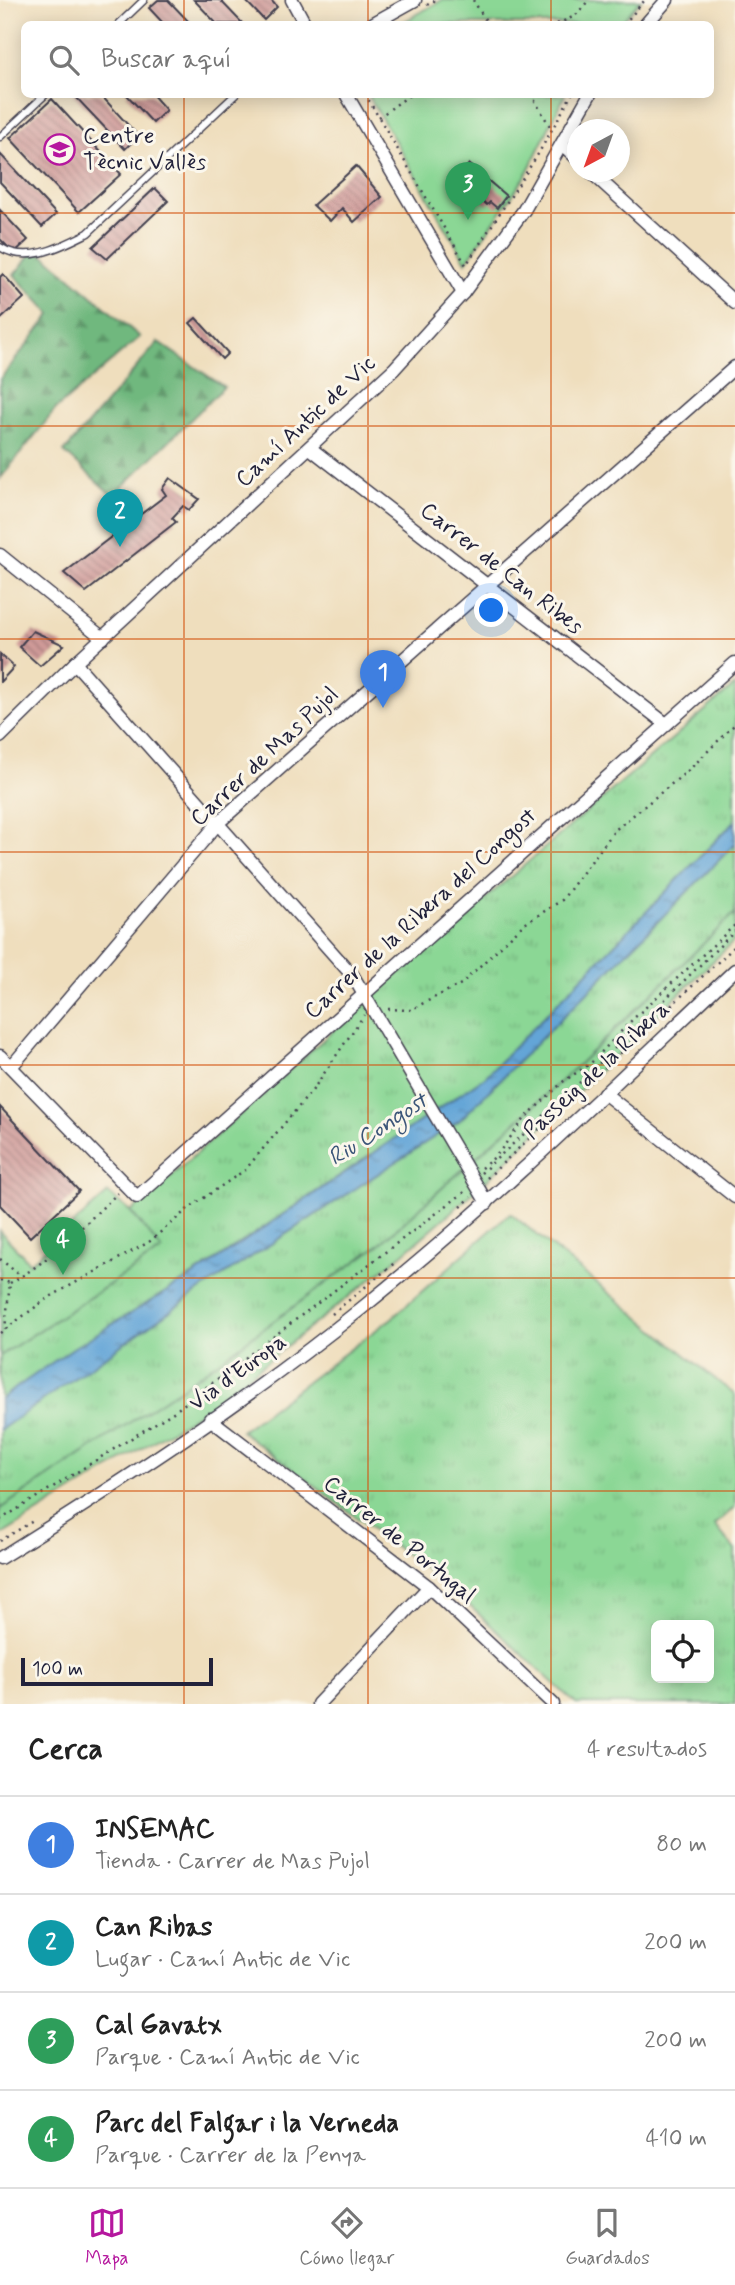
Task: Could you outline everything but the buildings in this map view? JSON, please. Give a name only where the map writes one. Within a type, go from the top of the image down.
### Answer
[{"type":"street","points":[[292,0],[303,21]]},
{"type":"street","points":[[377,21],[415,0]]},
{"type":"street","points":[[649,21],[667,0]]},
{"type":"street","points":[[348,98],[463,293]]},
{"type":"street","name":"Camí Antic de Vic","points":[[0,737],[75,663],[394,369],[463,293],[524,210],[588,98]]},
{"type":"street","points":[[562,145],[567,149]]},
{"type":"street","points":[[602,182],[735,303]]},
{"type":"street","name":"Carrer de Mas Pujol","points":[[10,1067],[219,822],[735,367]]},
{"type":"street","name":"Carrer de Can Ribes","points":[[310,448],[666,724]]},
{"type":"street","points":[[0,555],[103,638]]},
{"type":"street","points":[[75,663],[353,976],[415,1087],[475,1178],[487,1203]]},
{"type":"street","name":"Carrer de la Ribera del Congost","points":[[125,1186],[136,1197],[735,663]]},
{"type":"street","name":"Passeig de la Ribera","points":[[487,1203],[735,970]]},
{"type":"street","points":[[0,1056],[125,1186]]},
{"type":"street","points":[[604,1093],[735,1197]]},
{"type":"street","name":"Via d'Europa","points":[[0,1559],[211,1419],[361,1309],[487,1203]]},
{"type":"street","name":"Carrer de Portugal","points":[[211,1419],[429,1587],[552,1704]]},
{"type":"street","points":[[318,1704],[429,1587]]},
{"type":"lane","points":[[122,21],[144,0]]},
{"type":"lane","points":[[0,137],[42,98]]},
{"type":"lane","points":[[0,247],[12,255],[21,256],[59,248],[88,233],[232,98]]},
{"type":"path","points":[[473,0],[486,21]]},
{"type":"path","points":[[564,21],[575,16],[589,0]]},
{"type":"path","points":[[627,21],[645,0]]},
{"type":"path","points":[[367,98],[466,265],[537,156],[570,98]]},
{"type":"path","points":[[379,117],[405,98]]},
{"type":"path","points":[[533,98],[551,128]]},
{"type":"path","points":[[0,1333],[48,1298],[149,1242],[189,1208],[245,1170],[312,1091],[353,1035],[369,1005],[403,1012],[461,984],[523,925],[562,900],[615,830],[690,769],[735,724]]},
{"type":"path","points":[[0,1520],[176,1411],[465,1191],[526,1117],[564,1081],[591,1063],[633,1019],[735,925]]},
{"type":"path","points":[[456,1211],[475,1178],[569,1093],[735,931]]},
{"type":"path","points":[[475,1178],[491,1178],[735,946]]},
{"type":"path","points":[[475,1178],[491,1178]]},
{"type":"path","points":[[0,1280],[10,1283],[22,1277],[81,1230],[125,1186]]},
{"type":"path","points":[[0,1259],[22,1277]]},
{"type":"path","points":[[327,1318],[399,1260]]},
{"type":"path","points":[[5,1329],[10,1283]]},
{"type":"path","points":[[0,1541],[35,1520]]},
{"type":"green space","points":[[442,0],[641,0],[623,21],[405,21]]},
{"type":"green space","points":[[370,98],[564,98],[525,177],[466,262]]},
{"type":"green space","points":[[36,248],[140,337],[56,409],[0,479],[0,379],[51,314],[14,275]]},
{"type":"green space","points":[[158,342],[224,387],[113,496],[64,452]]},
{"type":"green space","points":[[735,685],[735,821],[485,1077],[195,1274],[73,1348],[0,1399],[0,1356],[162,1250],[131,1212],[382,987]]},
{"type":"green space","points":[[735,844],[735,913],[571,1072],[380,1244],[183,1387],[0,1509],[0,1430],[196,1293],[460,1120]]},
{"type":"green space","points":[[735,913],[735,940],[483,1184],[403,1254],[209,1407],[0,1536],[0,1509],[183,1387],[380,1244],[571,1072]]},
{"type":"green space","points":[[108,1193],[131,1212],[162,1250],[0,1356],[0,1231],[30,1263]]},
{"type":"green space","points":[[510,1213],[735,1395],[735,1507],[715,1525],[735,1550],[735,1704],[576,1704],[447,1585],[241,1431],[392,1318]]},
{"type":"water","points":[[735,821],[735,844],[460,1120],[196,1293],[0,1430],[0,1399],[73,1348],[196,1274],[485,1077]]},
{"type":"place","name":"Centre Tècnic Vallès","points":[[60,150]]},
{"type":"place","name":"Cal Gavatx","points":[[468,220]]},
{"type":"place","name":"Can Ribas","points":[[120,547]]},
{"type":"place","name":"INSEMAC","points":[[383,708]]},
{"type":"place","name":"Parc del Falgar i la Verneda","points":[[63,1275]]},
{"type":"water label","name":"Riu Congost","points":[[378,1130]]}]
